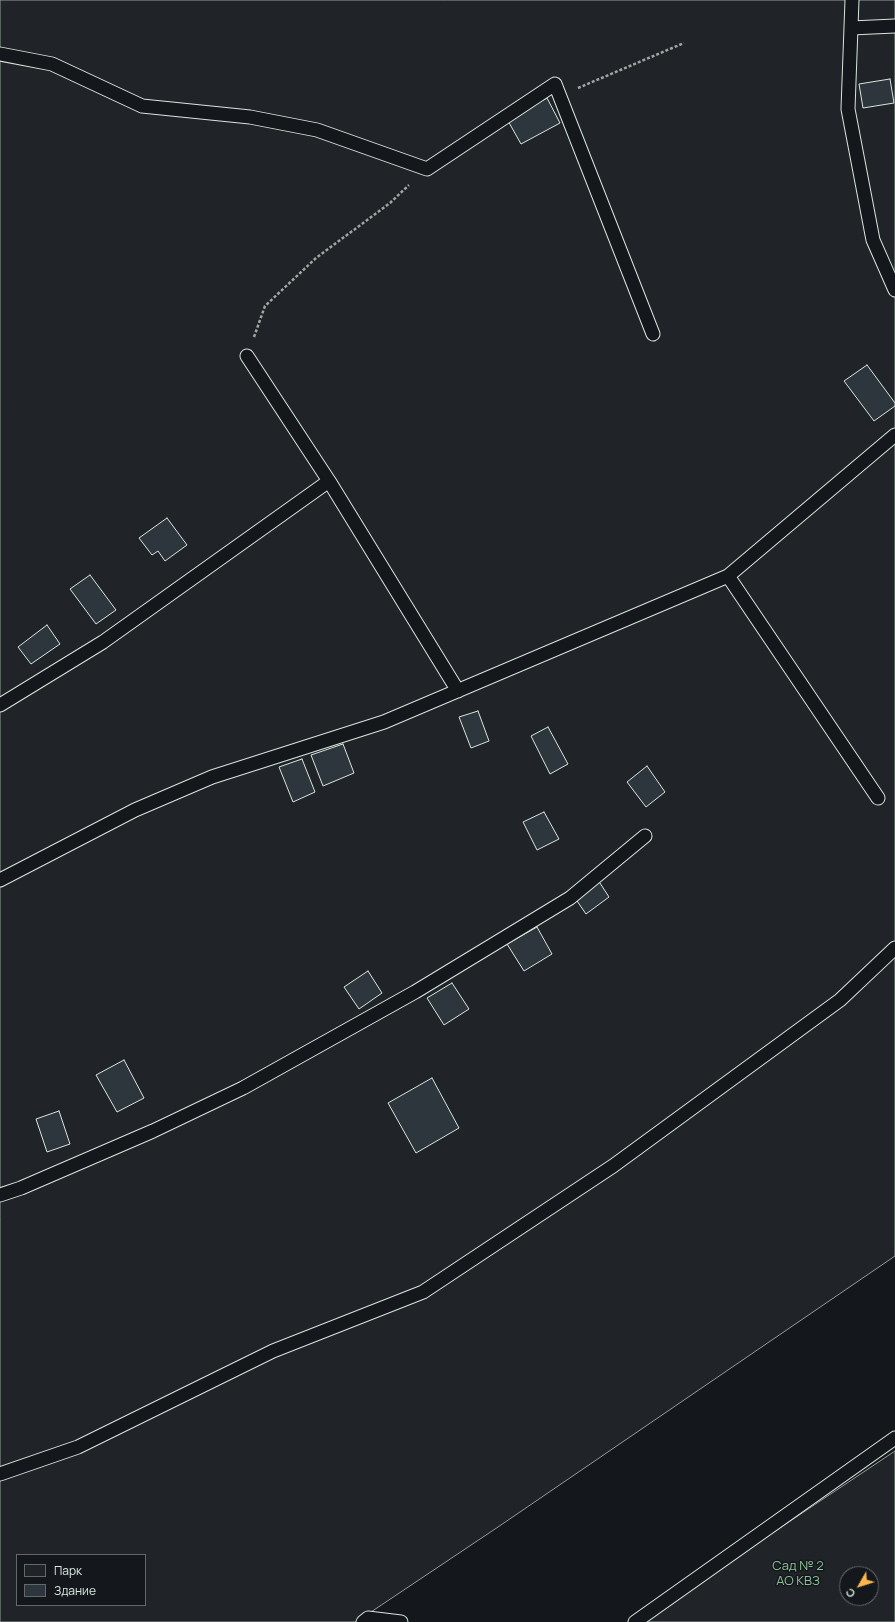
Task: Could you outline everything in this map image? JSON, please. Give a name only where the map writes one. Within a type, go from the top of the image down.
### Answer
[{"type":"lane","points":[[852,0],[848,108],[873,240],[895,290]]},
{"type":"lane","points":[[851,28],[895,26]]},
{"type":"lane","points":[[0,54],[52,64],[142,106],[250,117],[317,130],[428,169],[554,84],[653,334]]},
{"type":"lane","points":[[248,356],[329,481],[458,691]]},
{"type":"lane","points":[[0,880],[135,810],[212,777],[384,722],[728,576],[895,435]]},
{"type":"lane","points":[[0,705],[103,642],[329,481]]},
{"type":"lane","points":[[728,576],[878,798]]},
{"type":"lane","points":[[0,1195],[21,1188],[153,1132],[243,1088],[415,992],[570,898],[645,836]]},
{"type":"lane","points":[[0,1474],[78,1447],[273,1351],[423,1292],[613,1166],[840,1000],[895,948]]},
{"type":"lane","points":[[635,1622],[895,1438]]},
{"type":"lane","points":[[363,1622],[368,1618],[401,1622]]},
{"type":"path","points":[[559,96],[684,43]]},
{"type":"path","points":[[248,356],[265,306],[316,258],[390,203],[428,169]]},
{"type":"green space","points":[[0,0],[895,0],[895,1256],[356,1622],[0,1622]]},
{"type":"green space","name":"Сад № 2 АО КВЗ","points":[[895,1451],[895,1622],[639,1622]]},
{"type":"building","points":[[890,79],[894,103],[863,108],[859,84]]},
{"type":"building","points":[[547,98],[560,123],[521,144],[507,119]]},
{"type":"building","points":[[867,365],[895,403],[895,406],[874,421],[844,381]]},
{"type":"building","points":[[167,518],[187,545],[165,561],[158,551],[152,555],[139,538]]},
{"type":"building","points":[[90,575],[116,610],[96,624],[70,589]]},
{"type":"building","points":[[47,625],[60,644],[31,664],[18,647]]},
{"type":"building","points":[[478,711],[489,741],[471,748],[459,717]]},
{"type":"building","points":[[548,727],[568,764],[550,774],[531,736]]},
{"type":"building","points":[[343,744],[354,773],[323,786],[311,755]]},
{"type":"building","points":[[302,759],[315,792],[293,802],[279,767]]},
{"type":"building","points":[[647,766],[665,792],[646,807],[627,782]]},
{"type":"building","points":[[544,812],[559,839],[537,850],[523,822]]},
{"type":"building","points":[[598,880],[609,897],[586,914],[575,898]]},
{"type":"building","points":[[537,927],[552,954],[524,971],[507,944]]},
{"type":"building","points":[[368,971],[382,993],[359,1009],[344,987]]},
{"type":"building","points":[[452,983],[469,1009],[444,1025],[427,998]]},
{"type":"building","points":[[124,1060],[144,1098],[117,1112],[96,1075]]},
{"type":"building","points":[[432,1078],[459,1128],[416,1153],[388,1103]]},
{"type":"building","points":[[59,1111],[70,1144],[47,1152],[36,1119]]}]
